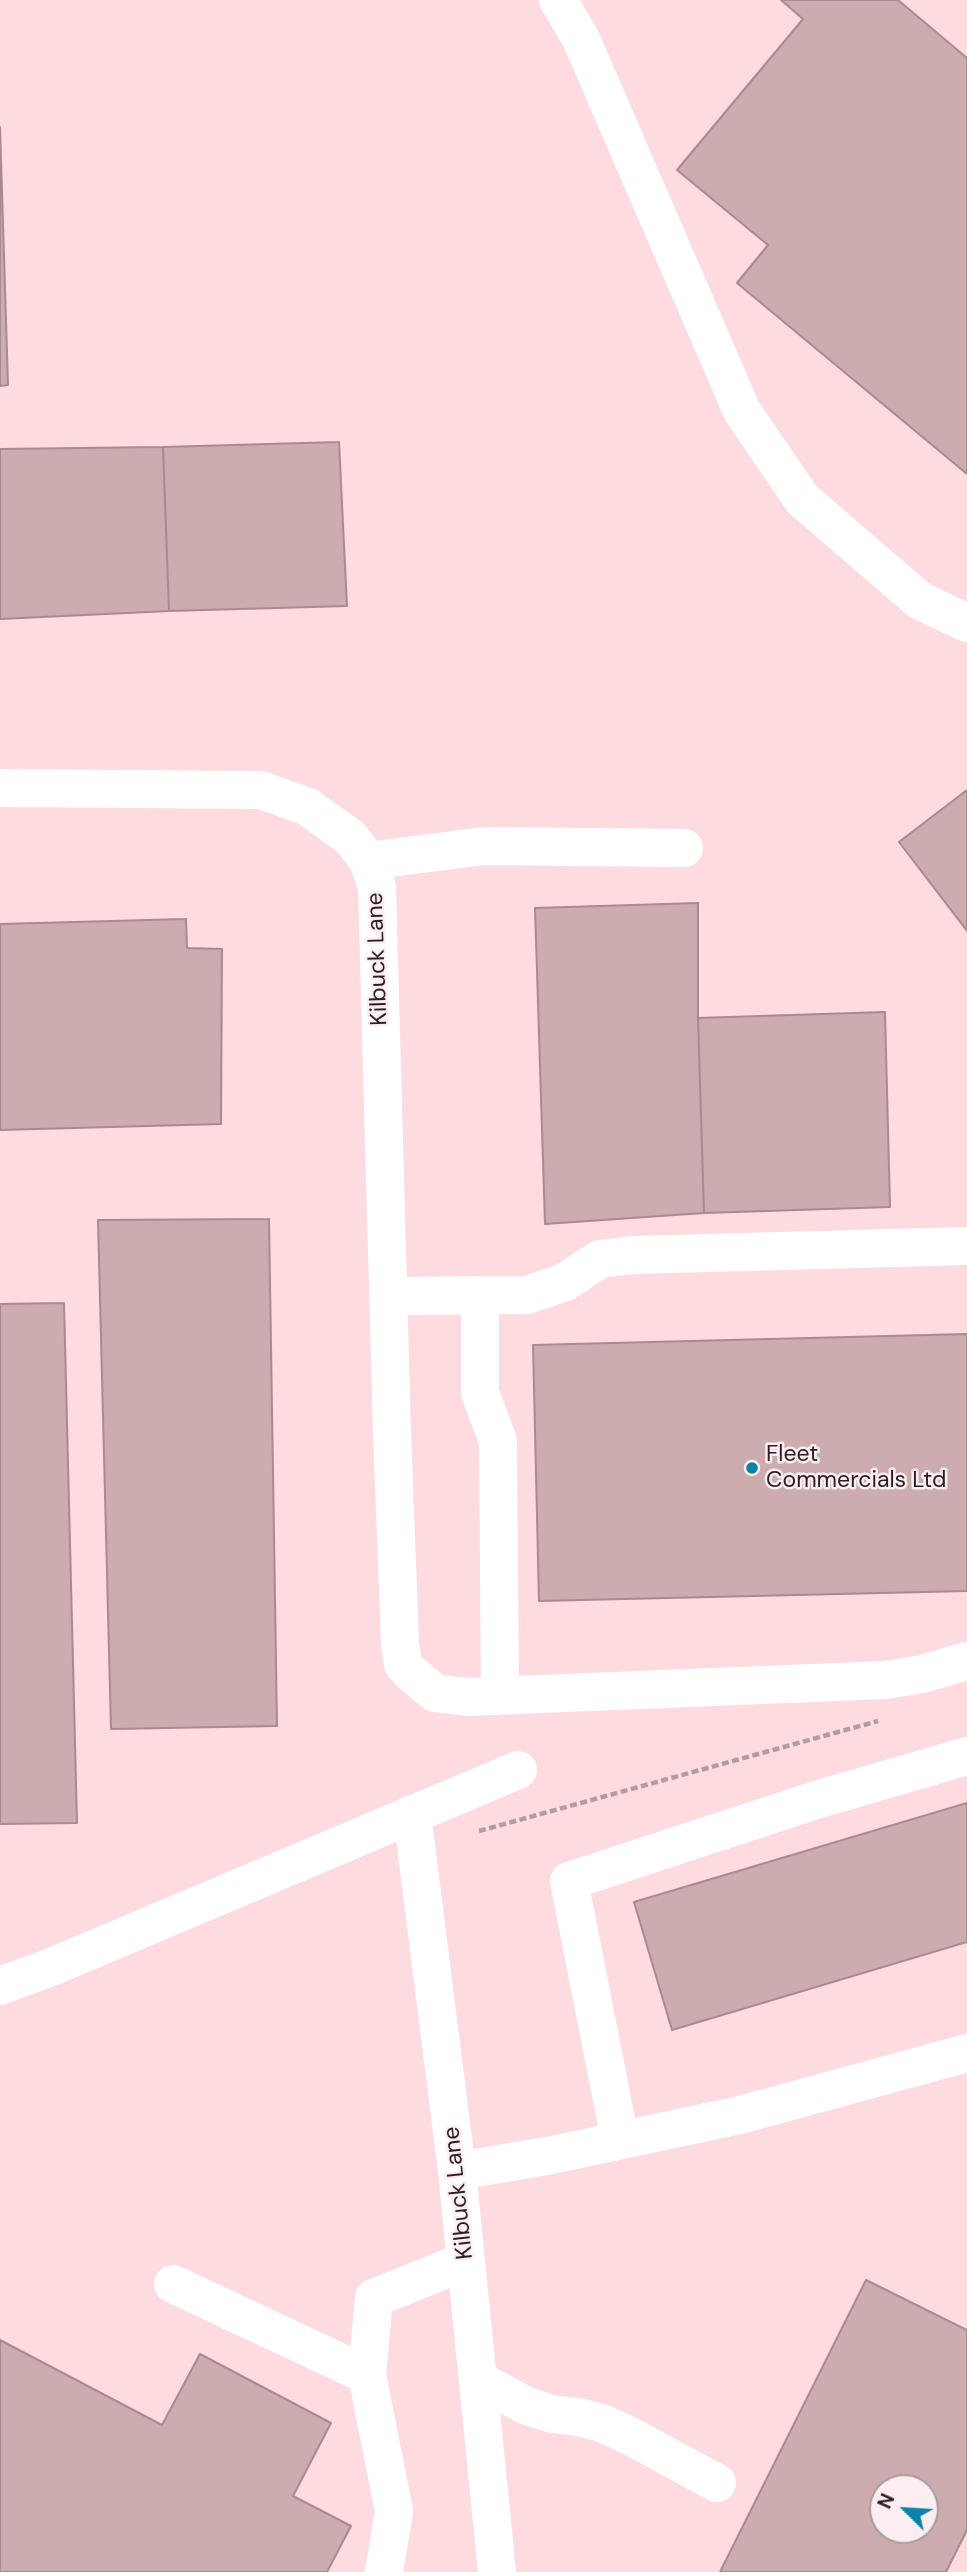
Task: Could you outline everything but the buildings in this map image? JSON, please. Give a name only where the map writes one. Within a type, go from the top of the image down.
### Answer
[{"type":"street","points":[[558,0],[581,39],[742,411],[802,499],[919,600],[967,623]]},
{"type":"street","name":"Kilbuck Lane","points":[[0,788],[261,790],[308,807],[351,838],[368,862],[377,887],[397,1570],[403,1664],[435,1693],[467,1697],[886,1680],[922,1674],[967,1661]]},
{"type":"street","points":[[368,862],[484,846],[684,848]]},
{"type":"street","points":[[388,1296],[527,1295],[565,1282],[600,1259],[611,1257],[967,1246]]},
{"type":"street","points":[[480,1296],[481,1393],[498,1441],[500,1696]]},
{"type":"street","points":[[620,2140],[569,1881],[816,1800],[967,1756]]},
{"type":"street","points":[[0,1986],[414,1825],[518,1770]]},
{"type":"street","name":"Kilbuck Lane","points":[[414,1825],[457,2171],[497,2572]]},
{"type":"street","points":[[457,2171],[547,2156],[740,2115],[967,2053]]},
{"type":"street","points":[[384,2572],[394,2511],[367,2375],[374,2298],[466,2261]]},
{"type":"street","points":[[173,2284],[367,2375]]},
{"type":"street","points":[[478,2380],[527,2406],[552,2414],[602,2423],[717,2483]]},
{"type":"path","points":[[414,1825],[479,1831],[888,1718]]},
{"type":"place","name":"Fleet Commercials Ltd","points":[[752,1468]]}]
